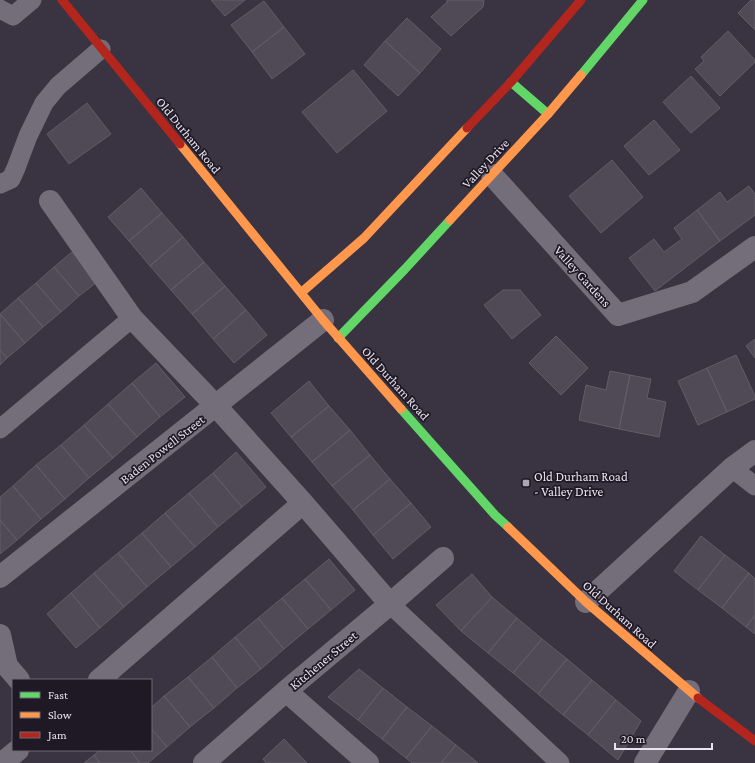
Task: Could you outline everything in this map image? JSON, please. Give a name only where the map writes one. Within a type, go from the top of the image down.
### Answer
[{"type":"main road","name":"Old Durham Road","points":[[62,0],[302,292],[338,338],[495,514],[586,602],[689,692],[755,741]]},
{"type":"main road","name":"Valley Drive","points":[[338,338],[548,114],[643,0]]},
{"type":"main road","points":[[302,292],[364,238],[512,82],[579,1]]},
{"type":"main road","points":[[512,82],[548,114]]},
{"type":"street","name":"Valley Gardens","points":[[492,175],[618,315],[692,292],[755,247]]},
{"type":"street","points":[[50,201],[132,318],[216,406],[303,503],[390,604]]},
{"type":"street","name":"Baden Powell Street","points":[[0,577],[323,320]]},
{"type":"street","points":[[586,602],[732,468],[755,451]]},
{"type":"street","points":[[100,679],[303,503]]},
{"type":"street","name":"Kitchener Street","points":[[204,763],[286,691],[443,558]]},
{"type":"street","points":[[0,636],[7,666],[18,679]]},
{"type":"street","points":[[286,691],[368,763]]},
{"type":"street","points":[[645,763],[689,692]]},
{"type":"street","points":[[2,763],[17,751]]},
{"type":"lane","points":[[0,9],[13,16],[32,0]]},
{"type":"lane","points":[[0,184],[11,179],[28,136],[44,103],[58,86],[101,49]]},
{"type":"lane","points":[[0,429],[132,318]]},
{"type":"lane","points":[[732,468],[755,486]]},
{"type":"lane","points":[[390,604],[560,763]]},
{"type":"building","points":[[211,0],[245,0],[225,16]]},
{"type":"building","points":[[447,0],[484,0],[483,7],[451,36],[431,17],[447,2]]},
{"type":"building","points":[[751,0],[755,0],[755,30],[738,13]]},
{"type":"building","points":[[264,1],[284,27],[252,52],[231,25]]},
{"type":"building","points":[[407,18],[441,49],[420,73],[385,41]]},
{"type":"building","points":[[284,27],[305,54],[272,79],[252,52]]},
{"type":"building","points":[[728,31],[755,60],[755,62],[720,96],[695,69],[704,61],[701,57]]},
{"type":"building","points":[[385,41],[420,73],[398,96],[364,65]]},
{"type":"building","points":[[353,70],[387,111],[337,153],[302,112]]},
{"type":"building","points":[[691,76],[720,108],[691,133],[663,102]]},
{"type":"building","points":[[87,103],[111,134],[69,164],[47,134]]},
{"type":"building","points":[[654,120],[680,150],[649,175],[624,146]]},
{"type":"building","points":[[612,160],[643,197],[601,233],[569,196]]},
{"type":"building","points":[[749,186],[755,194],[755,215],[720,241],[697,210],[720,192],[727,202]]},
{"type":"building","points":[[141,188],[162,213],[129,241],[108,217]]},
{"type":"building","points":[[697,210],[720,241],[655,291],[629,258],[654,239],[664,252],[682,239],[674,228]]},
{"type":"building","points":[[162,213],[183,237],[150,266],[129,241]]},
{"type":"building","points":[[183,237],[204,262],[171,290],[150,266]]},
{"type":"building","points":[[72,252],[98,281],[79,296],[54,267]]},
{"type":"building","points":[[204,262],[225,286],[192,314],[171,290]]},
{"type":"building","points":[[54,267],[79,296],[61,312],[36,283]]},
{"type":"building","points":[[36,283],[61,312],[43,327],[18,298]]},
{"type":"building","points":[[225,286],[246,310],[213,339],[192,314]]},
{"type":"building","points":[[503,290],[520,290],[541,315],[512,339],[484,305]]},
{"type":"building","points":[[18,298],[43,327],[25,343],[0,314]]},
{"type":"building","points":[[246,310],[267,335],[234,363],[213,339]]},
{"type":"building","points":[[0,314],[25,343],[7,358],[0,350]]},
{"type":"building","points":[[556,336],[588,368],[561,395],[529,363]]},
{"type":"building","points":[[755,339],[755,358],[746,346]]},
{"type":"building","points":[[0,350],[7,358],[0,365]]},
{"type":"building","points":[[736,355],[755,399],[727,412],[707,368]]},
{"type":"building","points":[[156,363],[185,397],[160,417],[132,383]]},
{"type":"building","points":[[707,368],[727,412],[698,425],[678,381]]},
{"type":"building","points":[[610,371],[630,375],[619,429],[579,420],[586,385],[606,390]]},
{"type":"building","points":[[630,375],[651,379],[647,398],[666,402],[659,437],[619,429]]},
{"type":"building","points":[[309,381],[329,406],[291,437],[271,413]]},
{"type":"building","points":[[132,383],[160,417],[137,437],[108,404]]},
{"type":"building","points":[[108,404],[137,437],[113,458],[84,425]]},
{"type":"building","points":[[329,406],[350,430],[312,462],[291,437]]},
{"type":"building","points":[[84,425],[113,458],[89,478],[61,445]]},
{"type":"building","points":[[350,430],[370,455],[332,486],[312,462]]},
{"type":"building","points":[[61,445],[89,478],[65,499],[36,465]]},
{"type":"building","points":[[236,452],[266,487],[242,507],[213,473]]},
{"type":"building","points":[[370,455],[390,479],[353,510],[332,486]]},
{"type":"building","points":[[36,465],[65,499],[41,519],[13,486]]},
{"type":"building","points":[[213,473],[242,507],[218,527],[189,493]]},
{"type":"building","points":[[390,479],[411,503],[373,535],[353,510]]},
{"type":"building","points":[[13,486],[41,519],[17,540],[0,520],[0,497]]},
{"type":"building","points":[[189,493],[218,527],[195,547],[165,513]]},
{"type":"building","points":[[411,503],[431,527],[393,559],[373,535]]},
{"type":"building","points":[[165,513],[195,547],[171,567],[142,533]]},
{"type":"building","points":[[0,520],[17,540],[0,554]]},
{"type":"building","points":[[142,533],[171,567],[147,587],[118,553]]},
{"type":"building","points":[[701,536],[725,555],[698,590],[674,571]]},
{"type":"building","points":[[118,553],[147,587],[124,607],[94,573]]},
{"type":"building","points":[[725,555],[749,573],[722,608],[698,590]]},
{"type":"building","points":[[329,559],[355,590],[331,610],[305,579]]},
{"type":"building","points":[[94,573],[124,607],[100,628],[71,593]]},
{"type":"building","points":[[749,573],[755,579],[755,615],[746,627],[722,608]]},
{"type":"building","points":[[472,574],[492,597],[461,631],[436,605]]},
{"type":"building","points":[[305,579],[331,610],[308,629],[282,598]]},
{"type":"building","points":[[71,593],[100,628],[76,648],[47,614]]},
{"type":"building","points":[[492,597],[517,618],[488,653],[461,631]]},
{"type":"building","points":[[282,598],[308,629],[284,649],[258,618]]},
{"type":"building","points":[[755,615],[755,634],[746,627]]},
{"type":"building","points":[[258,618],[284,649],[261,669],[235,637]]},
{"type":"building","points":[[517,618],[542,639],[513,673],[488,653]]},
{"type":"building","points":[[235,637],[261,669],[237,688],[212,657]]},
{"type":"building","points":[[542,639],[567,659],[538,694],[513,673]]},
{"type":"building","points":[[212,657],[237,688],[214,708],[188,677]]},
{"type":"building","points":[[567,659],[592,680],[563,715],[538,694]]},
{"type":"building","points":[[359,669],[383,688],[358,720],[328,697]]},
{"type":"building","points":[[188,677],[214,708],[190,727],[164,696]]},
{"type":"building","points":[[592,680],[616,700],[588,735],[563,715]]},
{"type":"building","points":[[383,688],[407,707],[382,739],[358,720]]},
{"type":"building","points":[[164,696],[190,727],[167,747],[152,729],[152,707]]},
{"type":"building","points":[[616,700],[641,721],[618,760],[588,735]]},
{"type":"building","points":[[407,707],[432,726],[406,758],[382,739]]},
{"type":"building","points":[[432,726],[456,745],[441,763],[412,763],[406,758]]},
{"type":"building","points":[[152,729],[167,747],[148,763],[140,763],[131,751],[152,751]]},
{"type":"building","points":[[284,739],[307,763],[266,763],[263,759]]},
{"type":"building","points":[[456,745],[478,763],[441,763]]},
{"type":"building","points":[[99,751],[131,751],[140,763],[100,763],[94,755]]},
{"type":"building","points":[[94,755],[100,763],[84,763]]},
{"type":"traffic: fast","points":[[581,75],[643,0]]},
{"type":"traffic: fast","points":[[511,82],[548,114]]},
{"type":"traffic: fast","points":[[338,338],[450,220]]},
{"type":"traffic: fast","points":[[401,409],[495,515],[508,527]]},
{"type":"traffic: slow","points":[[450,220],[548,114],[581,75]]},
{"type":"traffic: slow","points":[[302,292],[364,238],[467,128]]},
{"type":"traffic: slow","points":[[180,144],[323,320],[401,409]]},
{"type":"traffic: slow","points":[[508,527],[586,602],[698,698]]},
{"type":"traffic: jam","points":[[62,0],[180,144]]},
{"type":"traffic: jam","points":[[467,128],[511,82],[581,0]]},
{"type":"traffic: jam","points":[[698,698],[755,741]]},
{"type":"place","name":"Old Durham Road - Valley Drive","points":[[526,483]]}]
